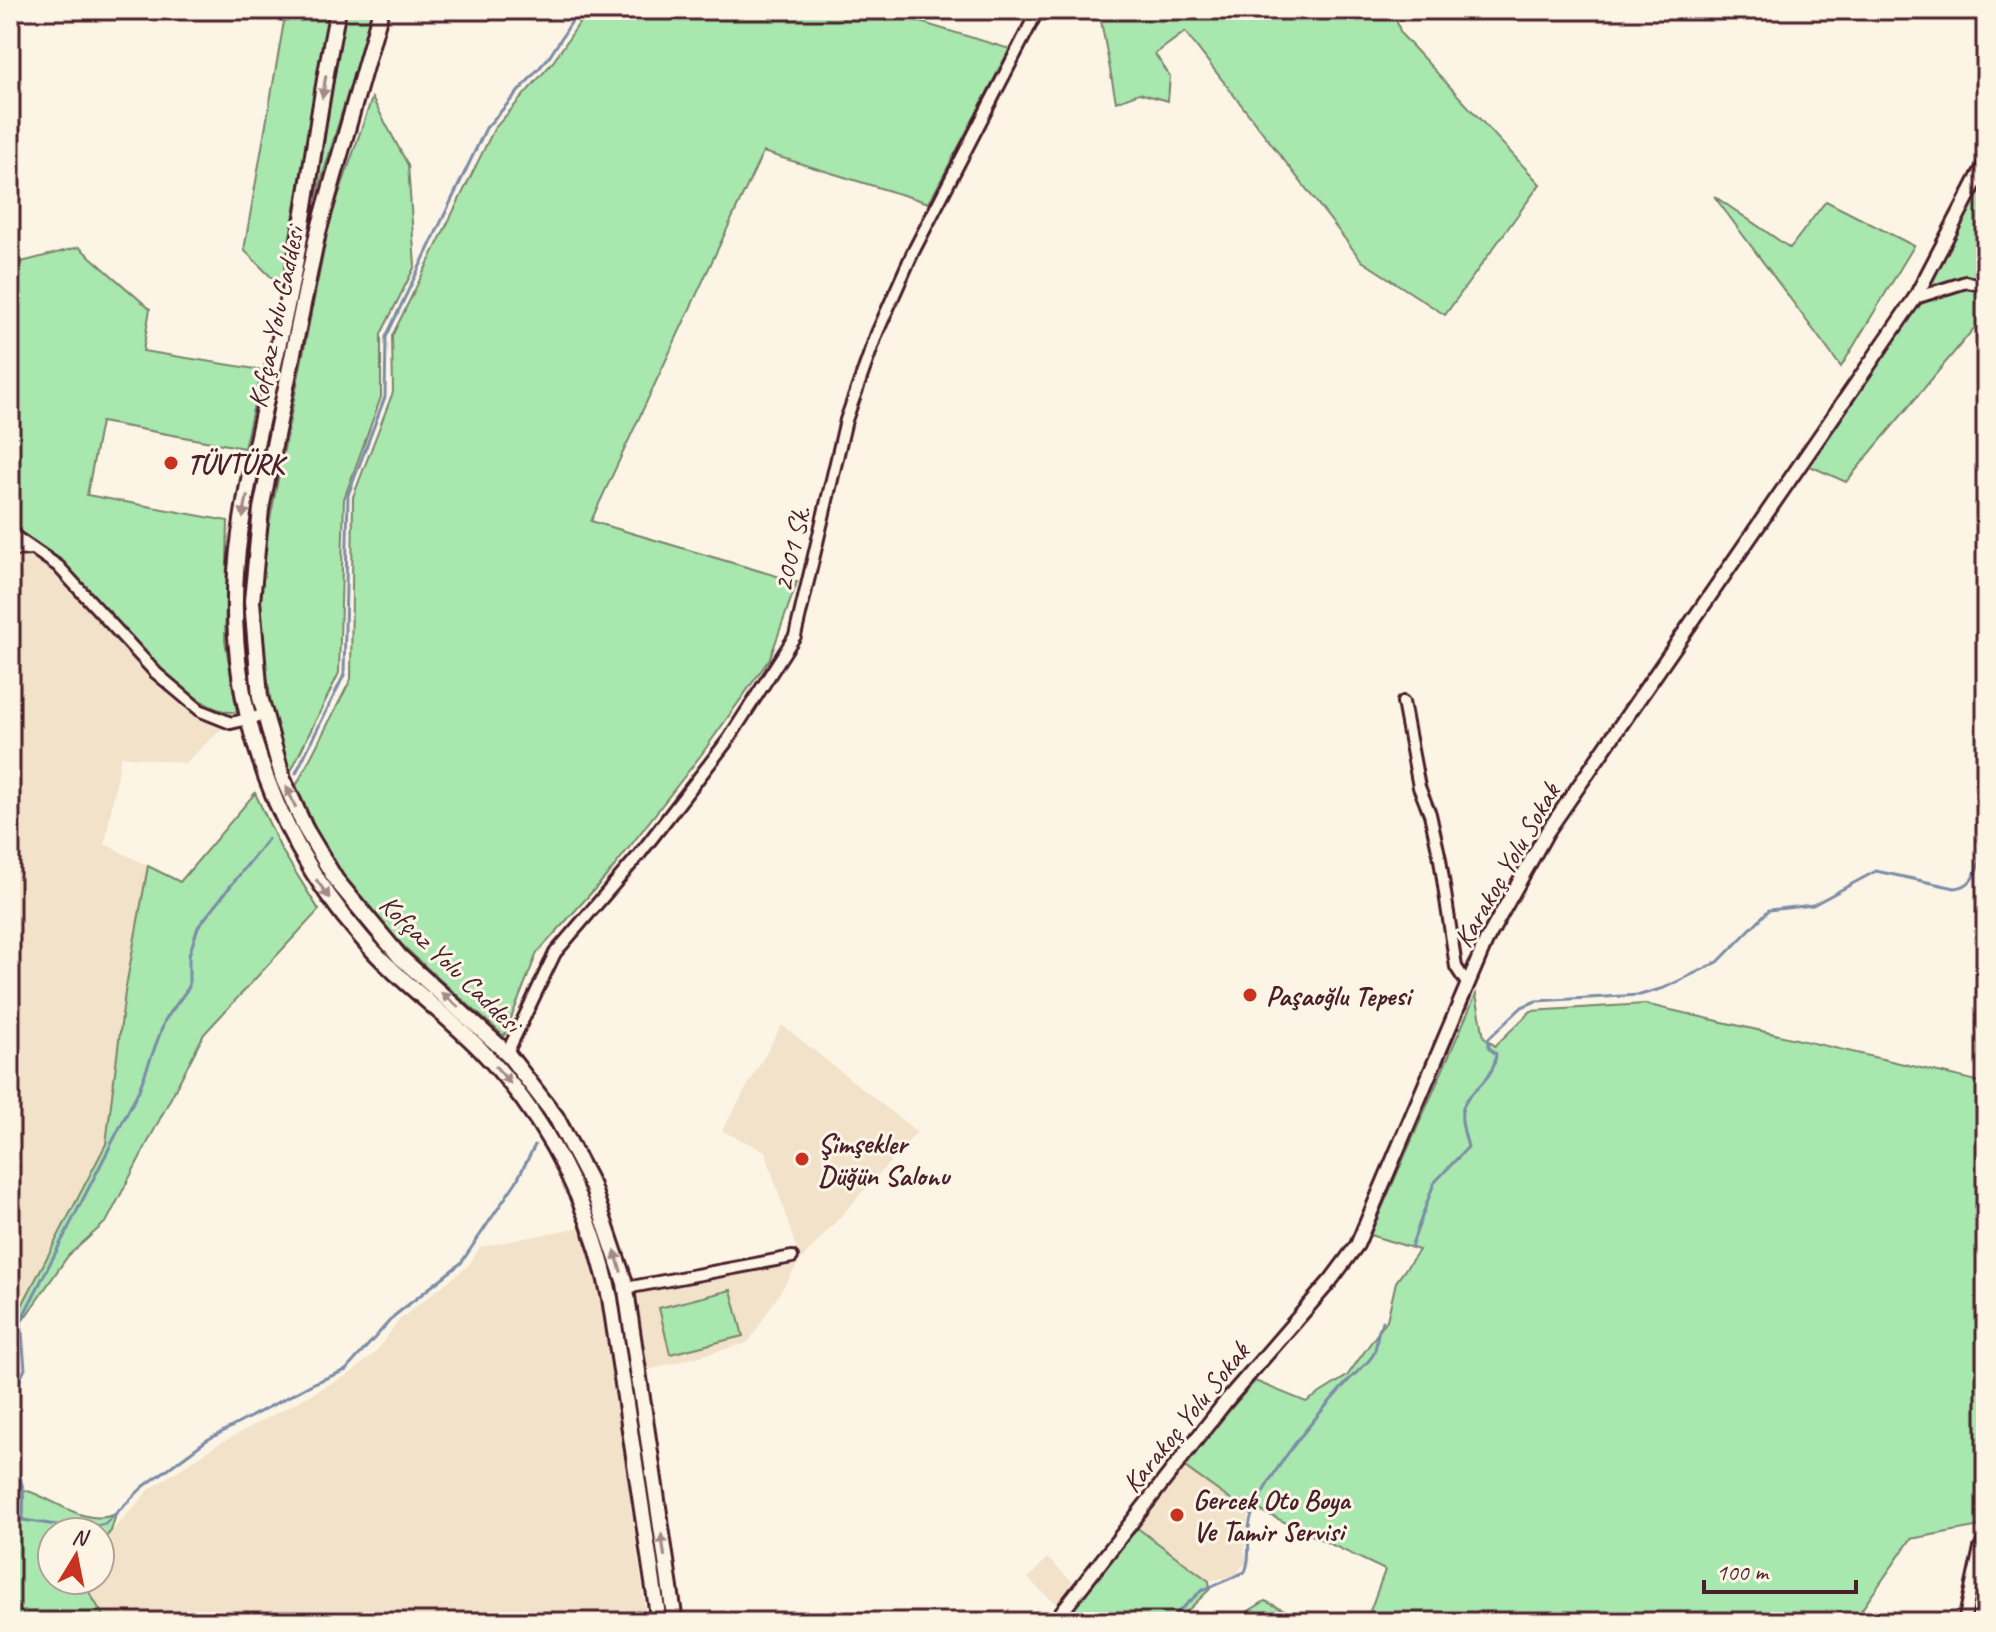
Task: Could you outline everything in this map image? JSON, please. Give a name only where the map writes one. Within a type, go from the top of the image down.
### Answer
[{"type":"main road","name":"Kofçaz Yolu Caddesi","points":[[338,10],[306,209],[239,537],[236,638],[248,720],[274,801],[315,878],[384,963],[479,1048],[505,1076],[546,1134],[572,1183],[595,1240],[610,1298],[659,1622]]},
{"type":"main road","name":"Kofçaz Yolu Caddesi","points":[[381,10],[317,236],[261,509],[254,562],[252,631],[264,715],[292,801],[312,841],[343,890],[400,957],[507,1053],[556,1117],[580,1159],[606,1221],[626,1288],[675,1622]]},
{"type":"street","name":"2001 Sk.","points":[[507,1053],[555,953],[639,855],[728,740],[795,636],[846,420],[877,333],[913,252],[1038,10]]},
{"type":"street","name":"Karakoç Yolu Sokak","points":[[1054,1622],[1227,1400],[1331,1280],[1357,1245],[1486,941],[1547,832],[1915,298],[1986,162]]},
{"type":"street","points":[[1915,298],[1966,282],[1986,286]]},
{"type":"street","points":[[10,533],[58,566],[156,673],[201,711],[231,723],[264,715]]},
{"type":"street","points":[[10,550],[32,549]]},
{"type":"street","points":[[1403,702],[1419,787],[1430,814],[1440,859],[1456,967],[1468,985]]},
{"type":"street","points":[[626,1288],[792,1257]]},
{"type":"street","points":[[1964,1622],[1980,1548],[1986,1537]]},
{"type":"shaded area","points":[[13,555],[34,555],[54,569],[160,688],[195,717],[223,728],[185,763],[121,756],[105,844],[148,866],[125,992],[106,1144],[17,1317],[18,1327],[10,1326],[10,558]]},
{"type":"shaded area","points":[[782,1025],[917,1132],[800,1261],[748,1343],[648,1370],[635,1292],[800,1260],[765,1151],[722,1131]]},
{"type":"shaded area","points":[[580,1227],[601,1295],[647,1622],[107,1622],[92,1596],[116,1596],[116,1526],[150,1489],[215,1446],[351,1373],[375,1353],[399,1320],[469,1265],[480,1247]]},
{"type":"shaded area","points":[[1182,1465],[1249,1513],[1244,1538],[1246,1562],[1235,1575],[1209,1581],[1136,1527]]},
{"type":"shaded area","points":[[1047,1558],[1073,1582],[1056,1604],[1028,1579]]},
{"type":"green space","points":[[286,10],[330,10],[281,287],[244,250]]},
{"type":"green space","points":[[345,10],[373,10],[315,201]]},
{"type":"green space","points":[[588,10],[880,10],[1010,49],[929,203],[763,152],[591,521],[797,582],[770,658],[701,755],[610,872],[537,953],[504,1036],[431,972],[362,901],[325,848],[296,786],[351,679],[353,497],[393,392],[392,336],[494,129],[553,62]]},
{"type":"green space","points":[[1099,10],[1393,10],[1401,34],[1540,184],[1445,315],[1362,261],[1185,32],[1155,54],[1170,76],[1168,101],[1139,93],[1116,102]]},
{"type":"green space","points":[[372,98],[408,165],[415,266],[381,334],[381,397],[344,499],[339,673],[290,773],[271,704],[264,658],[261,601],[265,544],[330,220]]},
{"type":"green space","points":[[1986,178],[1986,281],[1925,291]]},
{"type":"green space","points":[[1714,196],[1790,248],[1826,201],[1914,246],[1841,367]]},
{"type":"green space","points":[[79,247],[150,309],[143,351],[262,370],[244,448],[101,422],[87,495],[228,521],[225,640],[237,712],[216,709],[193,696],[144,652],[61,564],[10,528],[10,265]]},
{"type":"green space","points":[[1966,286],[1986,290],[1986,314],[1846,482],[1810,466],[1919,302]]},
{"type":"green space","points":[[255,793],[281,849],[319,910],[204,1034],[107,1221],[68,1256],[18,1327],[16,1317],[106,1144],[125,992],[148,866],[180,882]]},
{"type":"green space","points":[[1476,994],[1484,1037],[1495,1046],[1531,1011],[1645,1004],[1986,1083],[1986,1525],[1911,1539],[1853,1622],[1366,1622],[1385,1570],[1257,1509],[1249,1513],[1182,1465],[1255,1381],[1306,1402],[1347,1376],[1387,1320],[1396,1282],[1419,1250],[1370,1235]]},
{"type":"green space","points":[[731,1290],[743,1336],[670,1354],[659,1308]]},
{"type":"green space","points":[[21,1489],[87,1516],[36,1516],[36,1596],[92,1596],[107,1622],[10,1622],[10,1504]]},
{"type":"green space","points":[[1136,1527],[1209,1581],[1210,1589],[1176,1622],[1061,1622]]},
{"type":"green space","points":[[1265,1601],[1310,1622],[1231,1622]]},
{"type":"waterway","points":[[296,773],[344,675],[348,495],[385,397],[386,337],[486,128],[550,56],[579,10]]},
{"type":"waterway","points":[[10,1398],[25,1369],[21,1320],[139,1090],[165,1020],[189,987],[189,955],[198,927],[268,839]]},
{"type":"waterway","points":[[1411,1247],[1434,1183],[1468,1147],[1462,1111],[1465,1102],[1494,1066],[1496,1054],[1489,1048],[1488,1039],[1522,1007],[1536,1001],[1640,995],[1664,988],[1718,962],[1769,910],[1813,905],[1876,871],[1955,888],[1963,886],[1972,878],[1986,847]]},
{"type":"waterway","points":[[23,1520],[83,1529],[105,1524],[143,1487],[207,1440],[314,1383],[346,1370],[394,1316],[461,1263],[516,1182],[535,1145]]},
{"type":"waterway","points":[[1167,1622],[1201,1591],[1245,1572],[1250,1520],[1262,1494],[1308,1427],[1370,1359],[1383,1321]]},
{"type":"waterway","points":[[10,1462],[19,1475],[24,1504],[23,1520],[10,1522]]},
{"type":"place","name":"TÜVTÜRK","points":[[171,463]]},
{"type":"place","name":"Paşaoğlu Tepesi","points":[[1250,995]]},
{"type":"place","name":"Şimşekler Düğün Salonu","points":[[802,1159]]},
{"type":"place","name":"Gercek Oto Boya Ve Tamir Servisi","points":[[1177,1515]]}]
